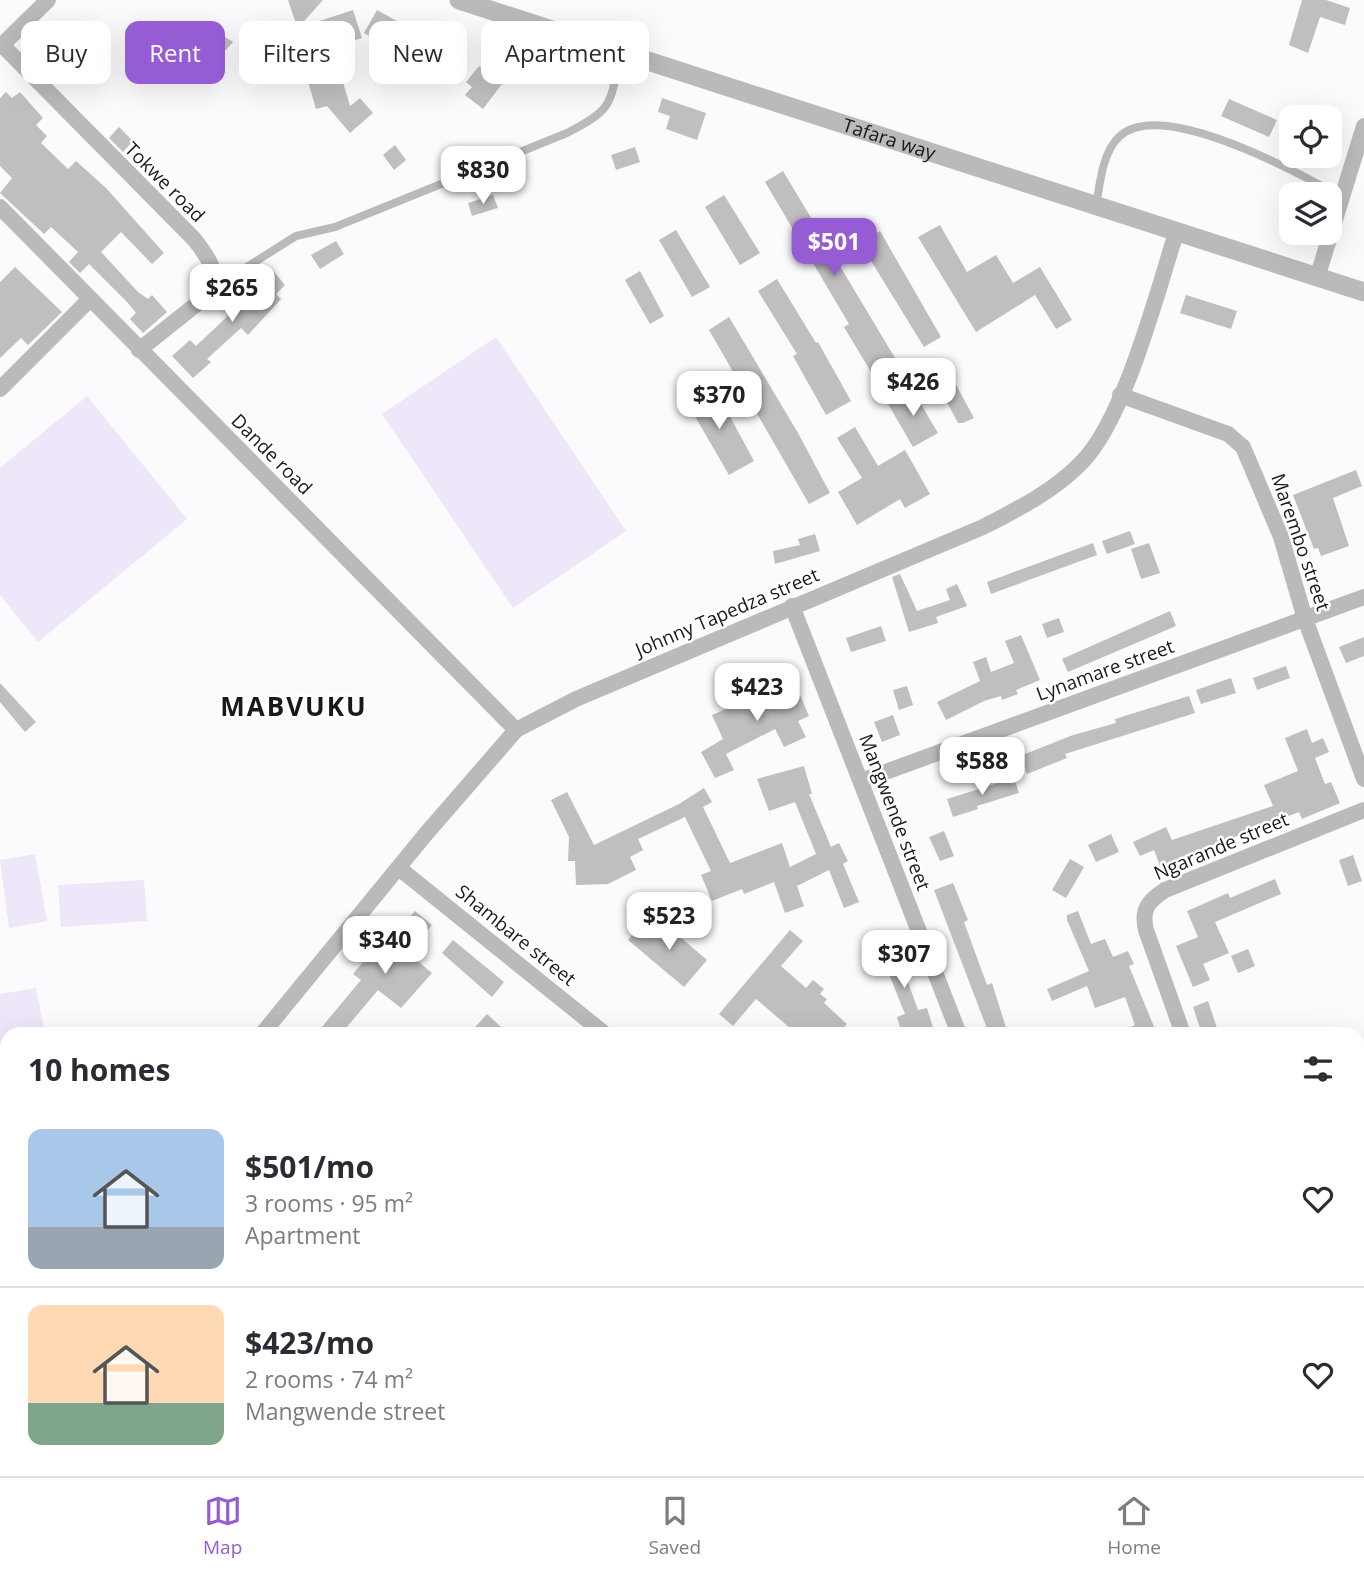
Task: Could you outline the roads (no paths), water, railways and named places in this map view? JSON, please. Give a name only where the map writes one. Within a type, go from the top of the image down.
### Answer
[{"type":"street","points":[[1,46],[48,0]]},
{"type":"street","name":"Tafara way","points":[[459,0],[524,21]]},
{"type":"street","name":"Tokwe road","points":[[1,46],[194,239],[212,265],[213,284]]},
{"type":"street","name":"Tafara way","points":[[649,61],[1364,292]]},
{"type":"street","points":[[1342,197],[1364,126]]},
{"type":"street","name":"Dande road","points":[[3,216],[516,730]]},
{"type":"street","name":"Johnny Tapedza street","points":[[268,1027],[400,869],[425,835],[516,730],[576,699],[983,527],[1026,505],[1068,475],[1092,451],[1120,396],[1176,233]]},
{"type":"street","points":[[1317,278],[1327,245]]},
{"type":"street","points":[[139,350],[208,295],[213,284]]},
{"type":"street","points":[[0,390],[89,300]]},
{"type":"street","name":"Marembo street","points":[[1120,396],[1239,441],[1281,537],[1305,619],[1364,779]]},
{"type":"street","name":"Lynamare street","points":[[861,781],[1364,597]]},
{"type":"street","name":"Mangwende street","points":[[792,606],[956,1027]]},
{"type":"street","name":"Ngarande street","points":[[1181,1027],[1146,930],[1143,917],[1145,907],[1165,890],[1364,810]]},
{"type":"street","name":"Shambare street","points":[[400,869],[596,1027]]},
{"type":"lane","points":[[213,284],[231,277],[303,233],[335,227],[598,117],[610,99],[614,84]]},
{"type":"lane","points":[[1096,206],[1108,153],[1114,143],[1127,131],[1147,124],[1158,124],[1213,138],[1280,162],[1315,182]]},
{"type":"district","name":"MABVUKU","points":[[294,707]]}]
